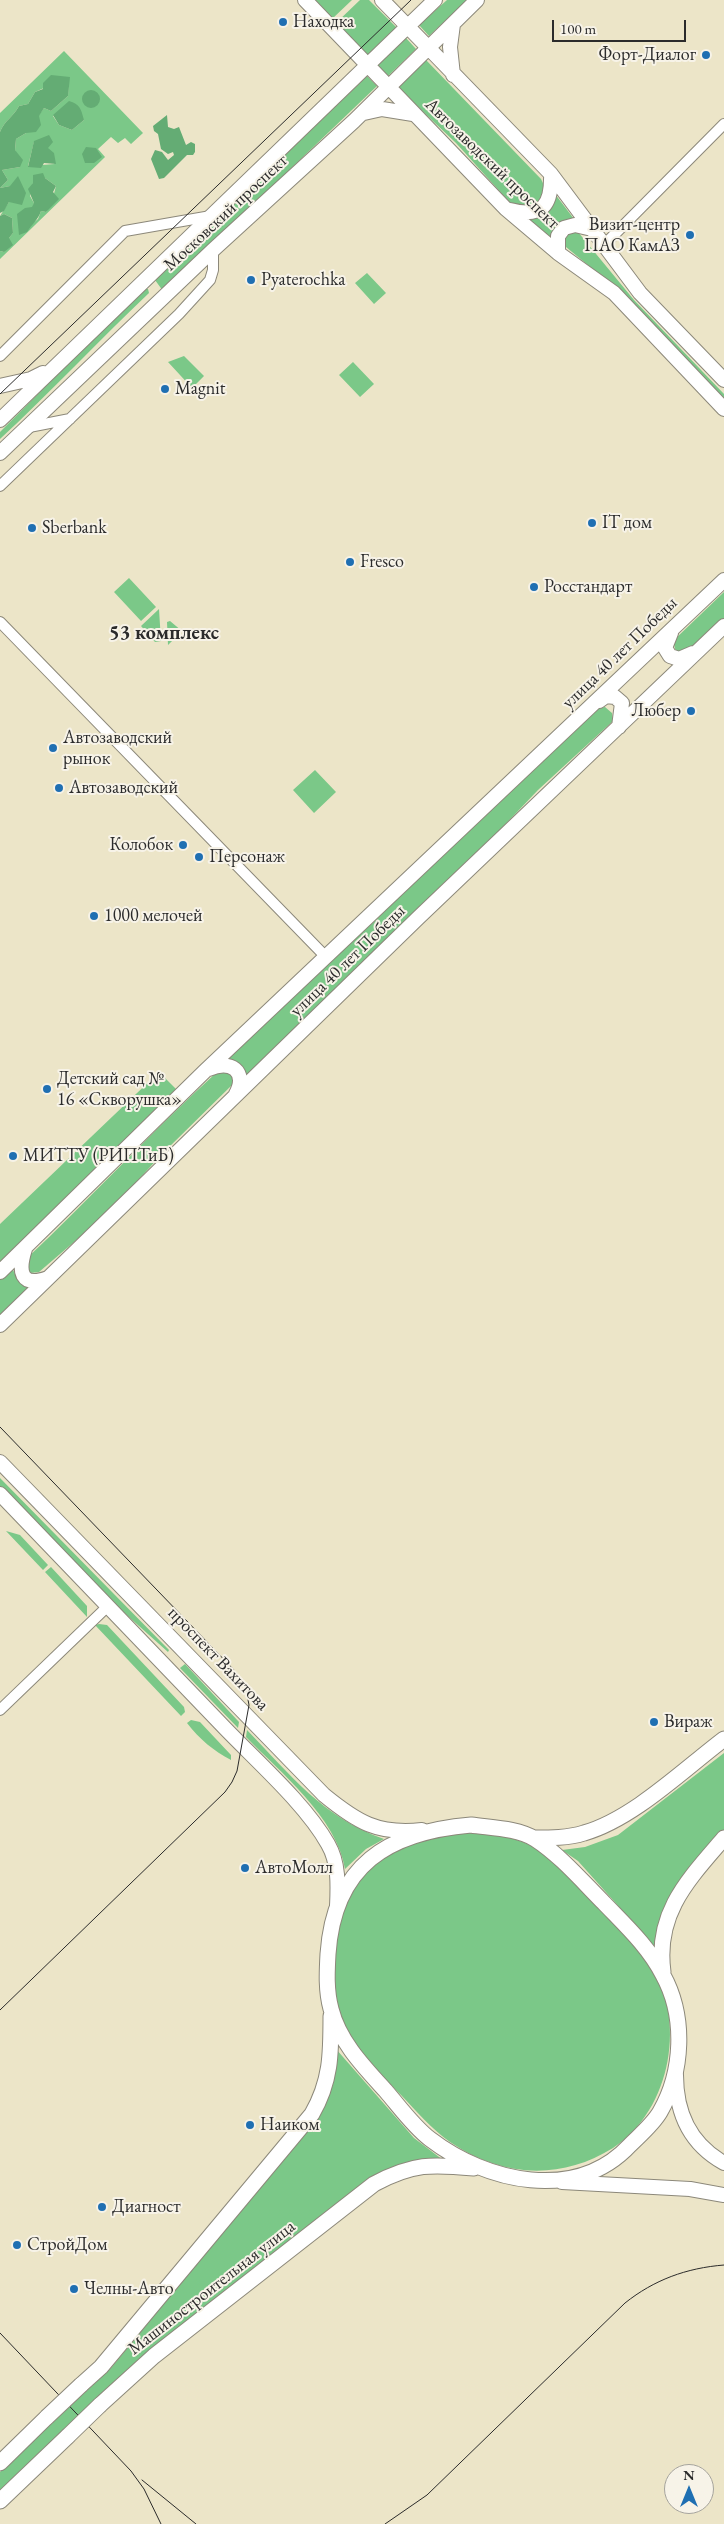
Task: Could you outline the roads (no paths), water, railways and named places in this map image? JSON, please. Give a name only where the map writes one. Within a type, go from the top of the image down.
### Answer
[{"type":"main road","points":[[724,1739],[627,1814],[606,1825],[582,1834],[534,1838],[508,1830],[471,1825],[436,1828],[397,1841],[369,1859],[351,1879],[337,1907],[330,1935],[327,1980],[331,2010],[347,2047],[428,2138],[478,2168],[501,2176],[536,2181],[585,2176],[623,2153],[659,2114],[676,2075],[679,2041],[673,2003],[664,1976],[661,1947],[662,1933],[668,1916],[688,1880],[724,1838]]},
{"type":"main road","points":[[534,1838],[598,1896],[638,1938],[664,1976]]},
{"type":"main road","name":"Машиностроительная улица","points":[[0,2463],[101,2367],[312,2114],[323,2095],[328,2078],[331,2049],[331,2010]]},
{"type":"main road","name":"Машиностроительная улица","points":[[2,2501],[100,2405],[154,2356],[374,2184],[396,2173],[419,2166],[478,2168]]},
{"type":"street","name":"Автозаводский проспект","points":[[305,0],[506,209],[558,253],[614,293],[724,409]]},
{"type":"street","name":"Автозаводский проспект","points":[[382,0],[551,174],[640,293],[724,380]]},
{"type":"street","name":"Московский проспект","points":[[0,420],[435,0]]},
{"type":"street","name":"Московский проспект","points":[[0,453],[213,250],[361,115],[477,0]]},
{"type":"street","points":[[453,24],[450,47],[453,75]]},
{"type":"street","points":[[361,115],[382,109],[413,114]]},
{"type":"street","points":[[604,245],[724,124]]},
{"type":"street","points":[[506,209],[527,214],[538,211],[548,202],[552,190],[551,174]]},
{"type":"street","points":[[0,356],[125,231],[212,216]]},
{"type":"street","points":[[558,253],[558,236],[564,228],[575,225],[592,228]]},
{"type":"street","points":[[0,486],[179,314],[210,280],[214,270],[213,250]]},
{"type":"street","points":[[136,290],[145,286],[152,289],[156,298],[152,308]]},
{"type":"street","points":[[0,386],[30,379],[52,368]]},
{"type":"street","points":[[28,427],[70,419]]},
{"type":"street","name":"улица 40 лет Победы","points":[[0,1272],[205,1071],[724,580]]},
{"type":"street","points":[[0,622],[326,957]]},
{"type":"street","points":[[675,626],[665,648],[670,656],[679,659],[698,650]]},
{"type":"street","name":"улица 40 лет Победы","points":[[0,1325],[724,626]]},
{"type":"street","points":[[588,708],[606,696],[615,697],[622,703],[618,727]]},
{"type":"street","points":[[205,1071],[217,1065],[227,1065],[236,1070],[241,1077],[241,1084],[235,1097]]},
{"type":"street","points":[[25,1248],[20,1264],[21,1273],[27,1280],[37,1282],[48,1278]]},
{"type":"street","name":"проспект Вахитова","points":[[0,1462],[337,1806],[358,1819],[383,1830],[398,1833],[436,1828]]},
{"type":"street","points":[[0,1494],[318,1828],[329,1846],[335,1865],[338,1881],[337,1907]]},
{"type":"street","points":[[0,1710],[108,1606]]},
{"type":"street","points":[[153,1654],[175,1665],[180,1664],[182,1658],[171,1638]]},
{"type":"street","points":[[676,2075],[676,2092],[681,2115],[692,2136],[708,2154],[724,2163]]},
{"type":"street","points":[[536,2181],[690,2189],[724,2195]]},
{"type":"tram line","points":[[0,394],[411,0]]},
{"type":"tram line","points":[[0,1427],[235,1671],[245,1684],[249,1705],[237,1771],[225,1792],[0,2010]]},
{"type":"tram line","points":[[385,2524],[427,2495],[625,2303],[647,2288],[671,2276],[697,2269],[724,2265]]},
{"type":"tram line","points":[[0,2333],[131,2471],[144,2489],[161,2524]]},
{"type":"tram line","points":[[142,2480],[196,2524]]},
{"type":"place","name":"Находка","points":[[283,22]]},
{"type":"place","name":"Форт-Диалог","points":[[706,55]]},
{"type":"place","name":"Визит-центр ПАО КамАЗ","points":[[690,235]]},
{"type":"place","name":"Pyaterochka","points":[[251,280]]},
{"type":"place","name":"Magnit","points":[[165,389]]},
{"type":"place","name":"IT дом","points":[[592,523]]},
{"type":"place","name":"Sberbank","points":[[32,528]]},
{"type":"place","name":"Fresco","points":[[350,562]]},
{"type":"place","name":"Росстандарт","points":[[534,587]]},
{"type":"place","name":"Любер","points":[[691,711]]},
{"type":"place","name":"Автозаводский рынок","points":[[53,748]]},
{"type":"place","name":"Автозаводский","points":[[59,788]]},
{"type":"place","name":"Колобок","points":[[183,845]]},
{"type":"place","name":"Персонаж","points":[[199,857]]},
{"type":"place","name":"1000 мелочей","points":[[94,916]]},
{"type":"place","name":"Детский сад № 16 «Скворушка»","points":[[47,1089]]},
{"type":"place","name":"МИТТУ (РИПТиБ)","points":[[13,1156]]},
{"type":"place","name":"Вираж","points":[[654,1722]]},
{"type":"place","name":"АвтоМолл","points":[[245,1868]]},
{"type":"place","name":"Наиком","points":[[250,2125]]},
{"type":"place","name":"Диагност","points":[[102,2207]]},
{"type":"place","name":"СтройДом","points":[[17,2245]]},
{"type":"place","name":"Челны-Авто","points":[[74,2289]]},
{"type":"district","name":"53 комплекс","points":[[164,634]]}]
